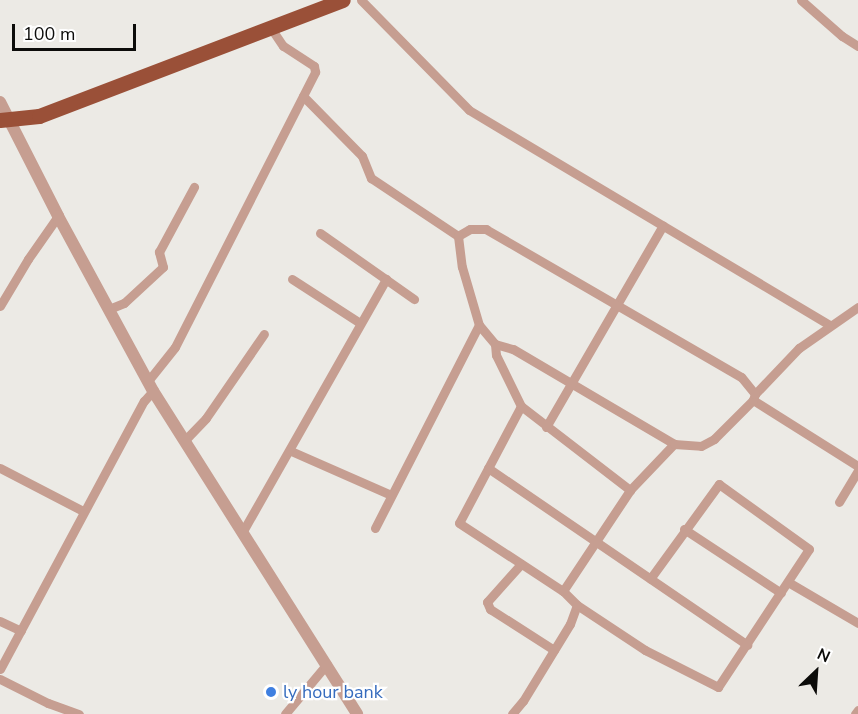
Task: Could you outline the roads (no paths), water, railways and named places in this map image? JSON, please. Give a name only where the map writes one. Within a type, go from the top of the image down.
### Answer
[{"type":"highway","points":[[4,120],[39,116],[343,0]]},
{"type":"street","points":[[361,0],[469,110],[830,325]]},
{"type":"street","points":[[801,0],[842,36],[858,46]]},
{"type":"street","points":[[0,669],[83,511],[151,386],[175,347],[316,69],[285,48],[271,28]]},
{"type":"street","points":[[303,96],[362,156],[371,178],[458,236],[462,267],[479,326],[495,344],[513,349],[674,444],[701,446],[714,439],[799,348],[858,307]]},
{"type":"street","points":[[0,102],[4,120],[151,386],[191,435],[243,531],[357,714]]},
{"type":"street","points":[[109,309],[123,303],[163,267],[159,252],[194,187]]},
{"type":"street","points":[[0,306],[28,258],[58,216]]},
{"type":"street","points":[[546,427],[663,225]]},
{"type":"street","points":[[458,236],[470,229],[486,229],[741,377],[754,397],[858,468],[839,502]]},
{"type":"street","points":[[320,233],[414,299]]},
{"type":"street","points":[[292,279],[360,323]]},
{"type":"street","points":[[243,531],[291,451],[360,323],[387,279]]},
{"type":"street","points":[[375,528],[479,326]]},
{"type":"street","points":[[191,435],[264,334]]},
{"type":"street","points":[[495,344],[496,355],[521,406],[630,490]]},
{"type":"street","points":[[521,406],[459,523],[563,591],[578,605],[645,650],[714,687],[720,685],[809,551],[808,547],[721,484],[717,485],[684,529],[650,579]]},
{"type":"street","points":[[563,591],[630,490],[674,444]]},
{"type":"street","points":[[291,451],[391,495]]},
{"type":"street","points":[[0,468],[83,511]]},
{"type":"street","points":[[489,468],[747,645]]},
{"type":"street","points":[[684,529],[781,593]]},
{"type":"street","points":[[521,564],[487,602],[490,609],[554,650]]},
{"type":"street","points":[[788,582],[858,623]]},
{"type":"street","points":[[513,714],[524,701],[570,624],[578,605]]},
{"type":"street","points":[[0,621],[21,631]]},
{"type":"street","points":[[285,714],[327,664]]},
{"type":"street","points":[[0,678],[48,703],[79,714]]},
{"type":"street","points":[[855,714],[858,710]]},
{"type":"place","name":"ly hour bank","points":[[271,692]]}]
